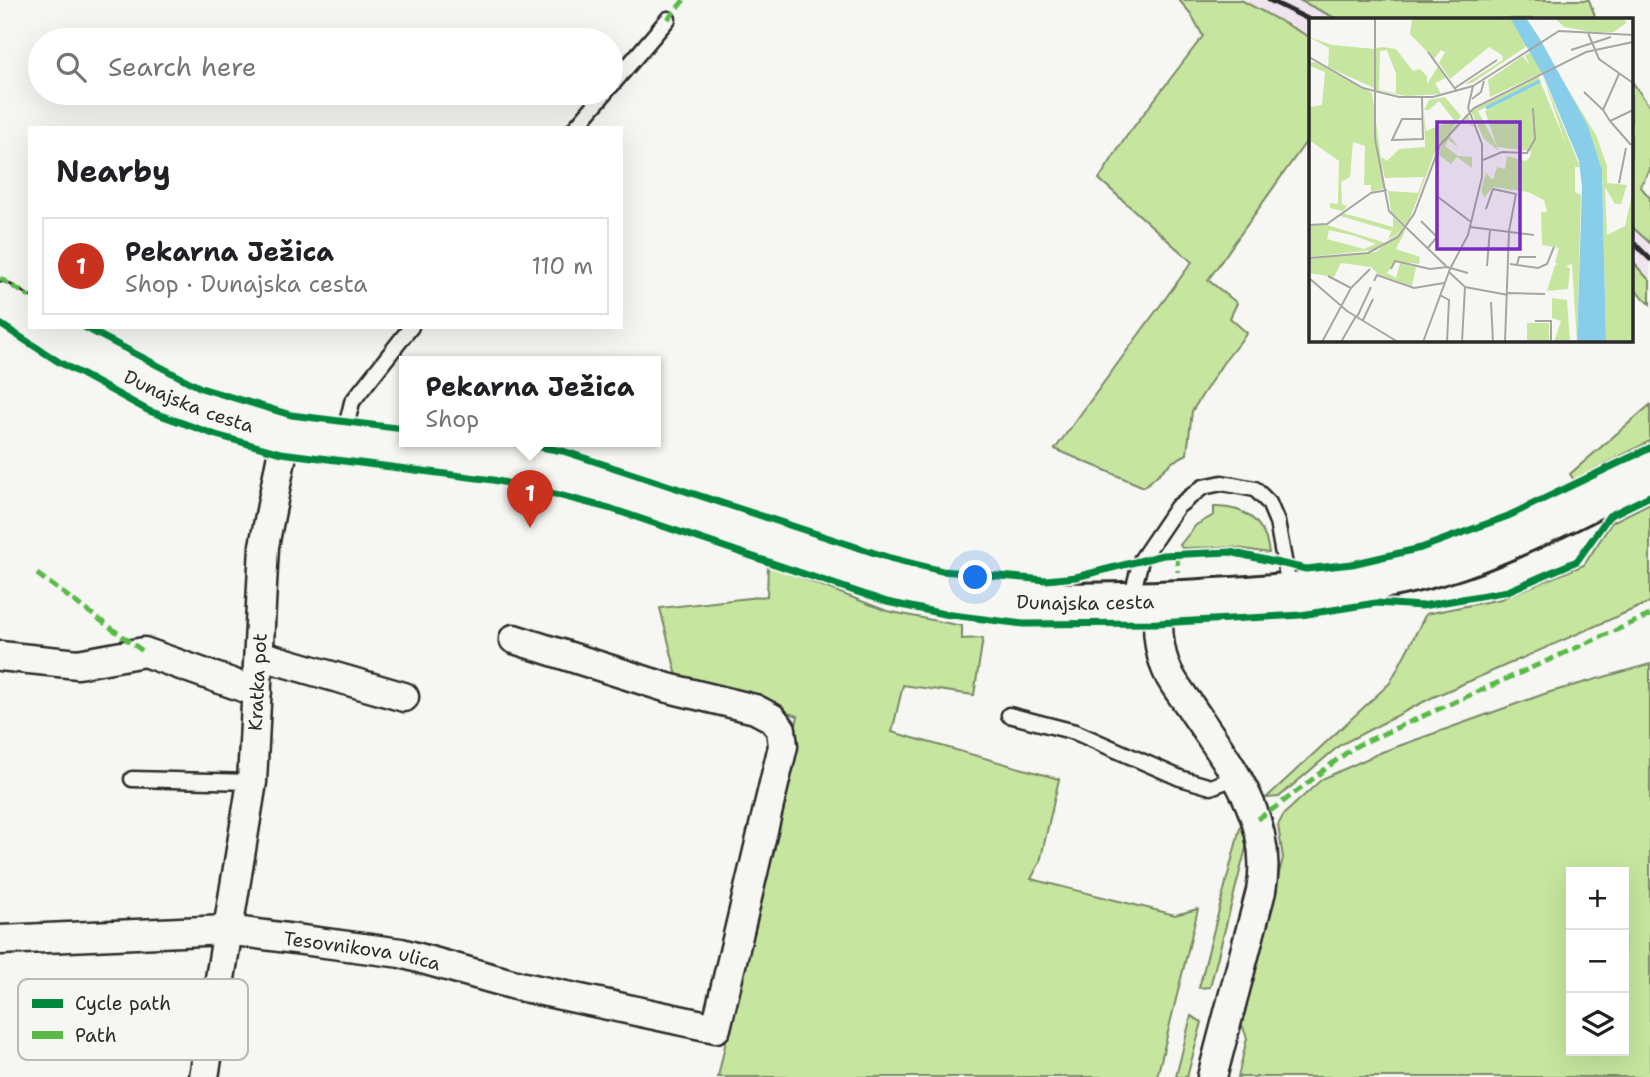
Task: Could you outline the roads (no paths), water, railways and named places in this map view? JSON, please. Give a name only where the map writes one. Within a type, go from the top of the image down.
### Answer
[{"type":"main road","points":[[0,302],[28,319]]},
{"type":"main road","name":"Dunajska cesta","points":[[44,329],[117,372],[179,401],[286,434],[350,445],[464,457],[560,474],[655,500],[859,572],[930,590],[1013,601],[1145,602],[1290,594],[1359,584],[1457,559],[1544,524],[1650,471]]},
{"type":"street","name":"Kratka pot","points":[[219,979],[252,782],[264,546],[286,434]]},
{"type":"street","points":[[1145,602],[1158,634],[1165,666],[1237,776],[1257,819],[1264,864],[1261,891],[1212,1077]]},
{"type":"street","name":"Tesovnikova ulica","points":[[0,940],[227,930],[401,953],[519,986],[716,1028],[783,746],[781,729],[772,718],[755,709],[668,688],[514,639]]},
{"type":"street","points":[[0,656],[78,664],[144,653],[257,692]]},
{"type":"street","points":[[259,655],[404,697]]},
{"type":"lane","points":[[623,72],[668,19]]},
{"type":"lane","points":[[577,126],[595,105]]},
{"type":"lane","points":[[350,445],[347,423],[352,402],[409,329]]},
{"type":"lane","points":[[1145,602],[1141,560],[1178,507],[1203,487],[1222,483],[1255,489],[1269,502],[1277,522],[1290,594]]},
{"type":"lane","points":[[1010,715],[1075,732],[1180,778],[1211,787],[1237,776]]},
{"type":"lane","points":[[132,779],[252,782]]},
{"type":"railway","points":[[1269,0],[1309,20]]},
{"type":"railway","points":[[1632,241],[1650,259]]},
{"type":"place","name":"Pekarna Ježica","points":[[530,528]]}]
